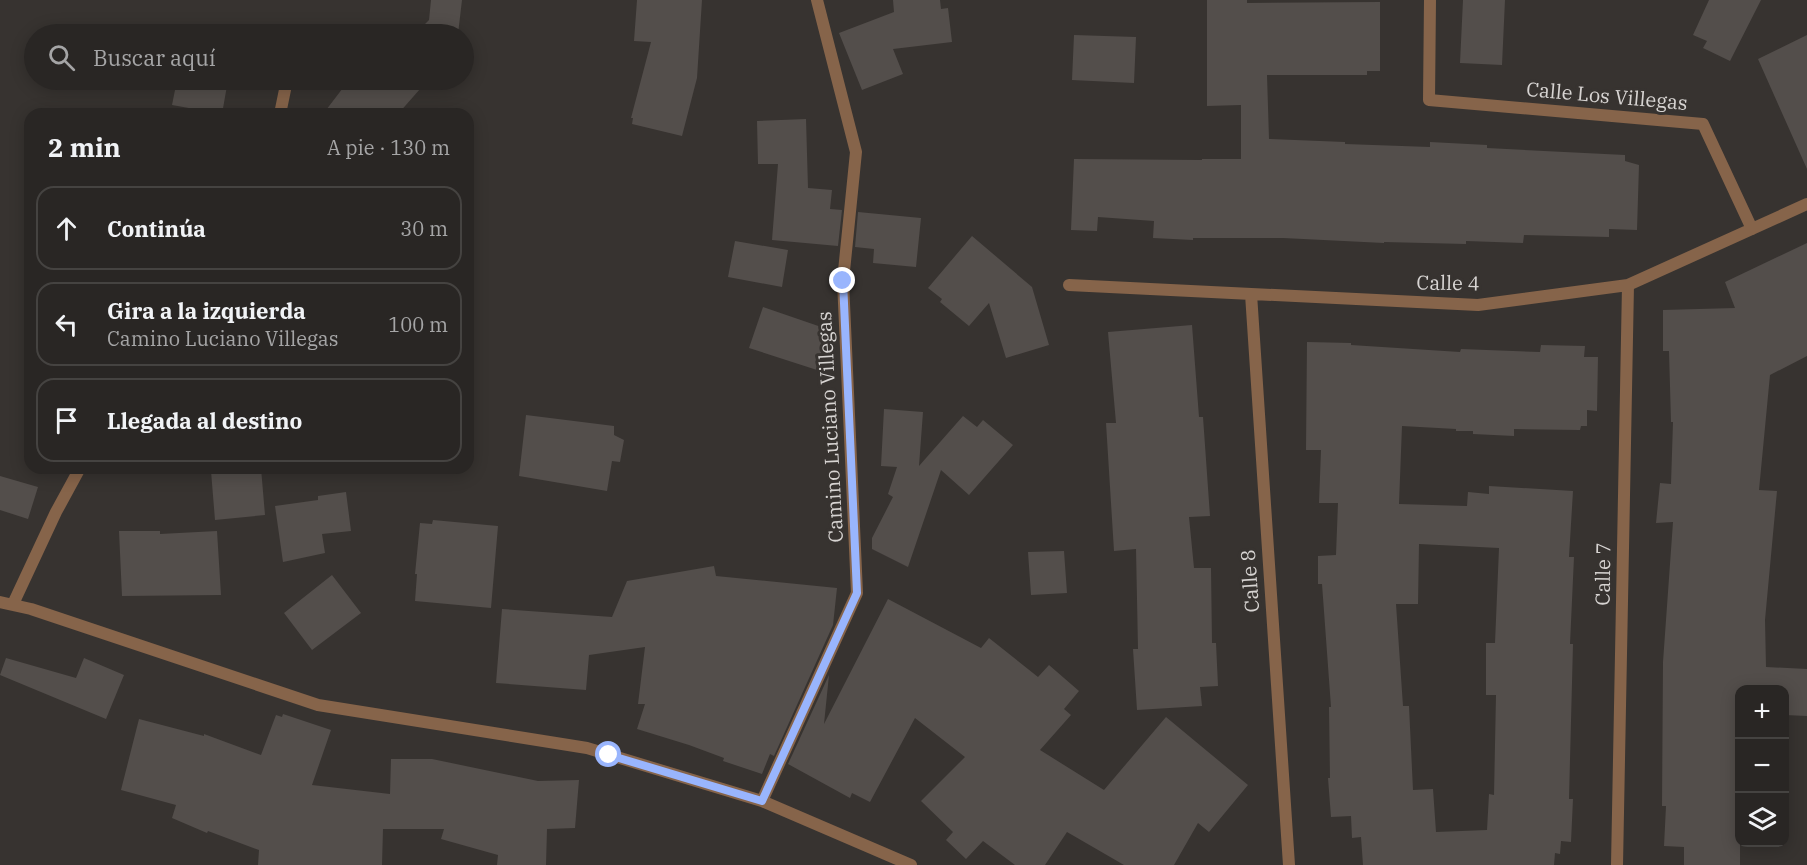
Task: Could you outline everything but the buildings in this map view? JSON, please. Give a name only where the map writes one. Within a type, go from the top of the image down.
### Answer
[{"type":"street","name":"Camino Luciano Villegas","points":[[762,801],[857,593],[843,281],[856,152],[817,0]]},
{"type":"street","name":"Calle Los Villegas","points":[[1430,0],[1429,100],[1703,124],[1752,229]]},
{"type":"street","points":[[281,108],[285,90]]},
{"type":"street","name":"Calle 4","points":[[1069,285],[1478,305],[1628,285],[1807,204]]},
{"type":"street","name":"Calle 7","points":[[1617,865],[1628,285]]},
{"type":"street","name":"Calle 8","points":[[1251,294],[1289,865]]},
{"type":"street","points":[[77,474],[6,603],[318,705],[587,748],[762,801],[911,865]]},
{"type":"route","points":[[609,755],[762,801],[857,593],[843,281]]}]
